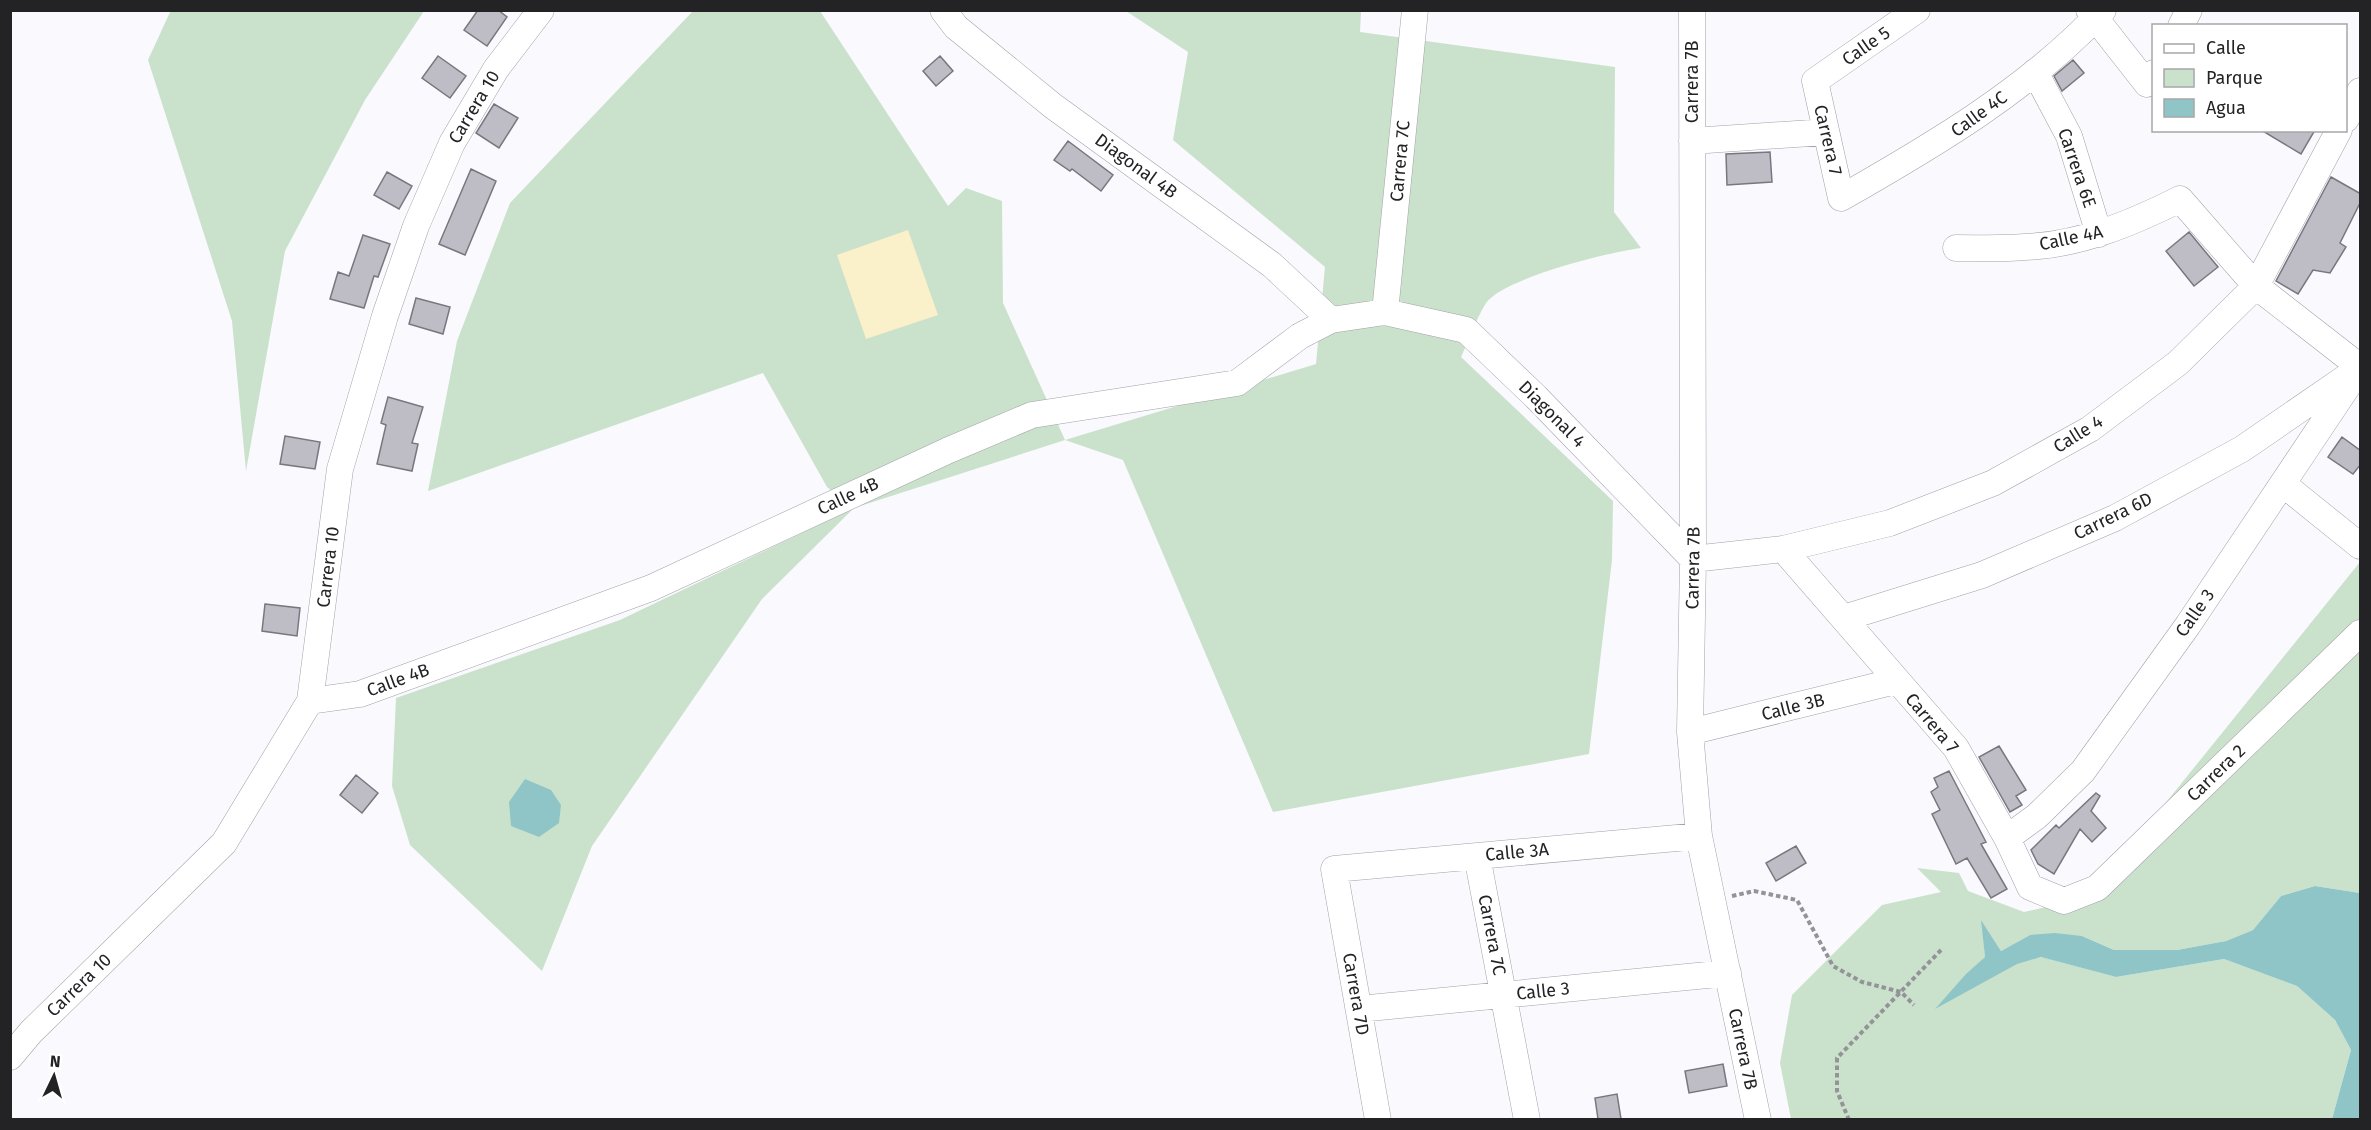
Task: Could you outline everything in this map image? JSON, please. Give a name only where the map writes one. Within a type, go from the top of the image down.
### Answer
[{"type":"street","name":"Carrera 10","points":[[10,1057],[31,1032],[224,843],[310,701],[340,469],[385,316],[416,226],[452,143],[496,69],[541,10]]},
{"type":"street","name":"Diagonal 4B","points":[[944,10],[956,27],[1053,106],[1272,265],[1331,320]]},
{"type":"street","name":"Carrera 7C","points":[[1386,312],[1414,10]]},
{"type":"street","name":"Carrera 7B","points":[[1692,10],[1693,559],[1690,732],[1699,836],[1758,1119]]},
{"type":"street","name":"Calle 5","points":[[1815,81],[1917,10]]},
{"type":"street","points":[[2182,24],[2189,10]]},
{"type":"street","points":[[2096,13],[2147,84],[2152,76]]},
{"type":"street","name":"Calle 4C","points":[[1842,198],[1942,141],[2034,72],[2096,13]]},
{"type":"street","name":"Carrera 6E","points":[[2034,72],[2069,136],[2099,234]]},
{"type":"street","name":"Carrera 7","points":[[1815,81],[1842,198]]},
{"type":"street","points":[[2347,117],[2361,91]]},
{"type":"street","points":[[1692,141],[1826,132]]},
{"type":"street","name":"Calle 4","points":[[1693,559],[1783,549],[1890,523],[1994,483],[2090,429],[2178,363],[2256,286],[2338,132]]},
{"type":"street","name":"Calle 4A","points":[[1956,248],[2028,248],[2099,234],[2140,219],[2180,199],[2256,286]]},
{"type":"street","points":[[2256,286],[2361,368]]},
{"type":"street","name":"Calle 4B","points":[[310,701],[360,694],[651,588],[939,455],[1032,415],[1237,383],[1300,336],[1331,320],[1386,312]]},
{"type":"street","name":"Diagonal 4","points":[[1386,312],[1466,330],[1536,397],[1693,559]]},
{"type":"street","name":"Calle 3","points":[[2007,838],[2037,816],[2083,771],[2188,625],[2361,368]]},
{"type":"street","name":"Carrera 6D","points":[[1844,618],[1982,575],[2115,518],[2242,449],[2361,368]]},
{"type":"street","points":[[2283,484],[2361,546]]},
{"type":"street","name":"Carrera 7","points":[[1783,549],[1956,748],[2007,838],[2030,887],[2064,901]]},
{"type":"street","name":"Carrera 2","points":[[2064,901],[2097,888],[2361,633]]},
{"type":"street","name":"Calle 3B","points":[[1690,732],[1896,681]]},
{"type":"street","name":"Calle 3A","points":[[1334,869],[1699,836]]},
{"type":"street","name":"Carrera 7C","points":[[1477,856],[1527,1119]]},
{"type":"street","name":"Carrera 7D","points":[[1334,869],[1378,1119]]},
{"type":"street","name":"Calle 3","points":[[1359,1009],[1728,973]]},
{"type":"path","points":[[1713,900],[1754,891],[1797,900],[1833,966],[1862,982],[1901,992],[1914,1005]]},
{"type":"path","points":[[1849,1119],[1837,1091],[1838,1058],[1941,950]]},
{"type":"green space","points":[[171,10],[424,11],[365,100],[285,251],[246,471],[232,321],[148,60]]},
{"type":"green space","points":[[693,11],[820,11],[948,206],[966,188],[1002,201],[1003,303],[1065,440],[854,508],[827,487],[763,373],[428,491],[457,341],[510,203]]},
{"type":"green space","points":[[1126,11],[1361,11],[1360,32],[1615,67],[1614,212],[1641,248],[1558,268],[1513,284],[1486,303],[1461,357],[1613,501],[1612,560],[1589,754],[1273,812],[1123,460],[1065,440],[1316,364],[1325,267],[1173,140],[1188,52]]},
{"type":"green space","points":[[854,508],[762,599],[592,846],[542,971],[410,845],[392,786],[396,698],[620,620]]},
{"type":"green space","points":[[2360,562],[2360,893],[2315,886],[2281,896],[2253,930],[2226,941],[2177,950],[2114,950],[2082,936],[2030,935],[2001,951],[1982,922],[1985,957],[1937,1007],[2017,963],[2042,957],[2116,977],[2224,959],[2297,986],[2335,1020],[2351,1050],[2332,1119],[1791,1119],[1780,1063],[1792,995],[1882,905],[1941,892],[1917,868],[1959,873],[1968,891],[2024,912],[2094,896],[2130,847]]},
{"type":"sand","points":[[908,230],[938,315],[866,339],[837,255]]},
{"type":"water","points":[[525,779],[551,790],[561,805],[559,823],[539,837],[511,826],[509,802]]},
{"type":"water","points":[[2315,886],[2360,893],[2360,1119],[2332,1119],[2351,1050],[2335,1020],[2297,986],[2224,959],[2116,977],[2041,957],[2017,964],[1935,1009],[1966,974],[1985,957],[1981,920],[2001,951],[2030,935],[2055,933],[2082,936],[2114,950],[2177,950],[2226,941],[2253,930],[2281,896]]},
{"type":"building","points":[[478,10],[498,10],[507,17],[487,46],[464,30]]},
{"type":"building","points":[[438,56],[466,76],[450,98],[422,78]]},
{"type":"building","points":[[940,56],[953,71],[936,86],[923,71]]},
{"type":"building","points":[[2073,60],[2084,73],[2062,91],[2054,76]]},
{"type":"building","points":[[494,104],[518,118],[499,148],[476,133]]},
{"type":"building","points":[[2264,132],[2314,132],[2301,154]]},
{"type":"building","points":[[1068,141],[1113,175],[1101,191],[1072,169],[1070,171],[1054,160]]},
{"type":"building","points":[[1770,152],[1772,182],[1727,185],[1726,154]]},
{"type":"building","points":[[471,169],[496,181],[465,255],[439,244]]},
{"type":"building","points":[[387,172],[412,186],[399,209],[374,195]]},
{"type":"building","points":[[2331,177],[2361,194],[2361,201],[2340,243],[2346,247],[2330,273],[2313,270],[2298,294],[2276,281]]},
{"type":"building","points":[[2189,232],[2218,267],[2194,286],[2166,251]]},
{"type":"building","points":[[363,235],[390,244],[378,277],[374,276],[364,308],[330,299],[338,272],[349,276]]},
{"type":"building","points":[[416,298],[450,307],[443,334],[409,324]]},
{"type":"building","points":[[388,397],[423,407],[412,443],[418,444],[412,471],[377,464],[386,425],[381,423]]},
{"type":"building","points":[[285,436],[320,442],[315,469],[280,464]]},
{"type":"building","points":[[2342,437],[2361,451],[2361,464],[2353,474],[2328,457]]},
{"type":"building","points":[[265,604],[300,608],[297,636],[262,631]]},
{"type":"building","points":[[1999,746],[2026,790],[2016,796],[2022,805],[2010,812],[1979,757]]},
{"type":"building","points":[[1949,771],[1986,842],[1981,844],[2007,889],[1991,898],[1967,858],[1956,864],[1932,814],[1940,810],[1931,792],[1938,787],[1934,778]]},
{"type":"building","points":[[356,775],[378,793],[362,813],[340,795]]},
{"type":"building","points":[[2096,793],[2100,796],[2091,811],[2106,828],[2092,842],[2080,829],[2054,874],[2038,864],[2031,850],[2056,825],[2059,828]]},
{"type":"building","points":[[1796,846],[1806,863],[1776,881],[1766,863]]},
{"type":"building","points":[[1723,1064],[1727,1086],[1689,1093],[1685,1071]]},
{"type":"building","points":[[1617,1094],[1621,1119],[1598,1119],[1595,1098]]}]
